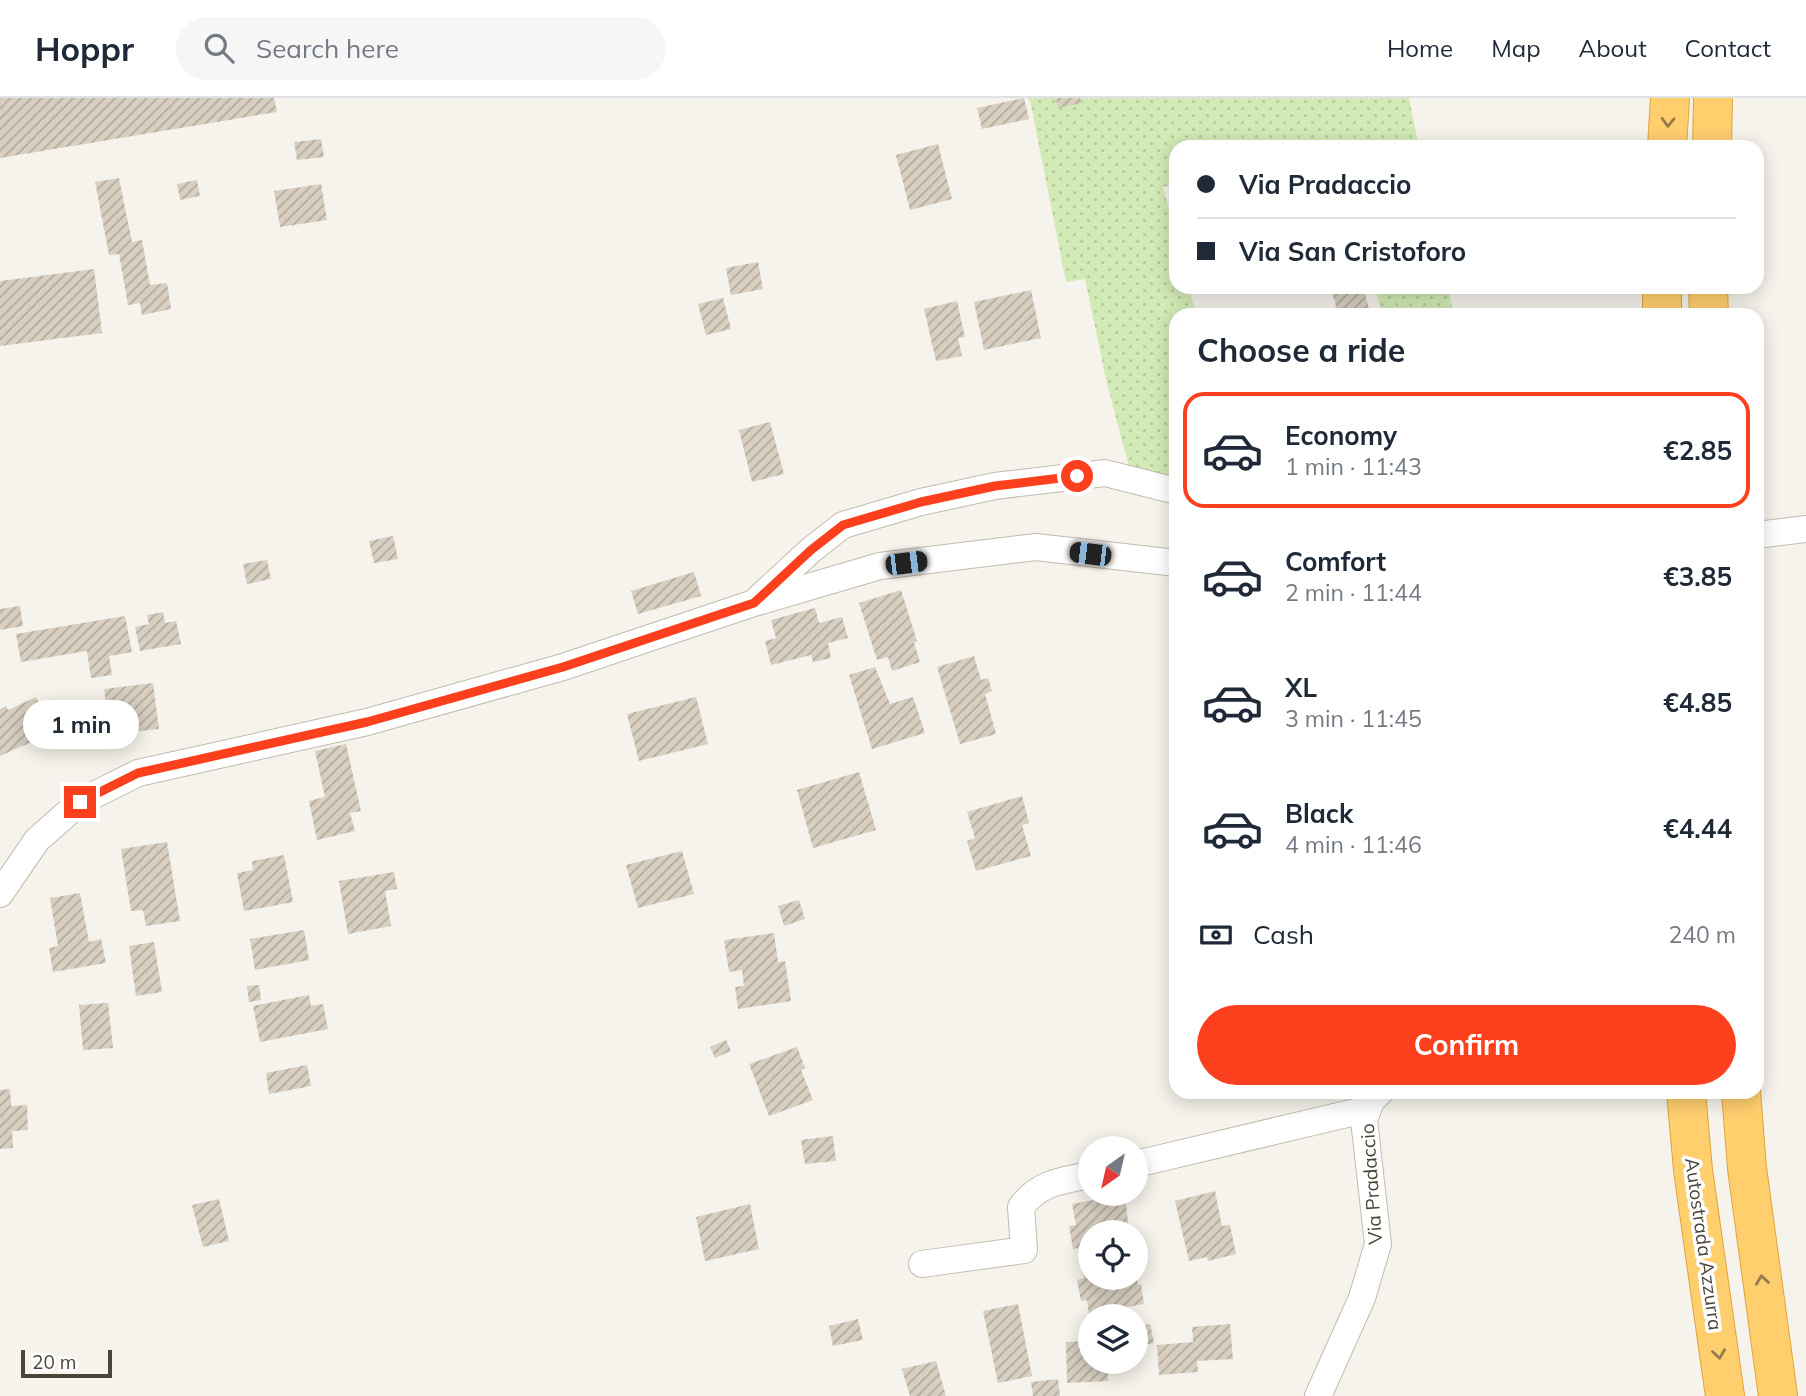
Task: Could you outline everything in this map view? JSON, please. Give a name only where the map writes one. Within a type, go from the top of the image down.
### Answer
[{"type":"highway","points":[[1667,140],[1670,98]]},
{"type":"highway","points":[[1712,140],[1713,98]]},
{"type":"highway","name":"Autostrada Azzurra","points":[[1687,1099],[1693,1170],[1725,1396]]},
{"type":"highway","points":[[1742,1099],[1747,1168],[1778,1396]]},
{"type":"street","points":[[754,603],[811,550],[843,525],[921,502],[995,486],[1105,473],[1169,489]]},
{"type":"street","points":[[1764,534],[1806,529]]},
{"type":"street","points":[[0,894],[37,840],[80,802],[138,773],[367,722],[563,667],[754,603],[880,566],[1036,547],[1169,562]]},
{"type":"street","points":[[1148,1161],[1374,1100]]},
{"type":"street","name":"Via Pradaccio","points":[[1318,1396],[1362,1298],[1378,1244],[1364,1120],[1374,1100]]},
{"type":"street","points":[[922,1264],[1024,1250],[1021,1206],[1042,1186],[1078,1178]]},
{"type":"green space","points":[[1028,98],[1409,98],[1418,140],[1169,140],[1169,186],[1163,187],[1169,211],[1169,294],[1191,294],[1194,308],[1169,308],[1169,477],[1129,467],[1107,384],[1085,279],[1066,282]]},
{"type":"green space","points":[[1377,294],[1450,294],[1452,308],[1380,308]]},
{"type":"building","points":[[0,98],[274,98],[277,112],[0,158]]},
{"type":"building","points":[[1024,98],[1029,119],[982,129],[977,108]]},
{"type":"building","points":[[1056,98],[1080,98],[1082,103],[1058,108]]},
{"type":"building","points":[[321,139],[324,157],[297,160],[294,142]]},
{"type":"building","points":[[938,144],[952,199],[910,210],[896,155]]},
{"type":"building","points":[[119,178],[132,242],[142,240],[150,285],[167,283],[171,309],[142,315],[140,303],[128,305],[119,254],[109,255],[95,182]]},
{"type":"building","points":[[197,180],[200,196],[180,200],[177,184]]},
{"type":"building","points":[[321,184],[327,220],[280,227],[274,191]]},
{"type":"building","points":[[758,262],[763,289],[731,295],[726,268]]},
{"type":"building","points":[[94,269],[102,333],[0,346],[0,281]]},
{"type":"building","points":[[1031,290],[1041,338],[984,350],[974,302]]},
{"type":"building","points":[[1333,294],[1365,294],[1369,308],[1336,308]]},
{"type":"building","points":[[723,298],[731,329],[706,335],[698,304]]},
{"type":"building","points":[[957,301],[965,337],[958,338],[962,356],[936,361],[924,309]]},
{"type":"building","points":[[770,422],[784,474],[752,482],[739,430]]},
{"type":"building","points":[[393,536],[398,559],[374,563],[369,541]]},
{"type":"building","points":[[267,560],[271,579],[247,584],[243,564]]},
{"type":"building","points":[[694,572],[701,596],[638,614],[631,591]]},
{"type":"building","points":[[901,590],[917,641],[914,642],[920,662],[892,671],[888,657],[877,660],[859,603]]},
{"type":"building","points":[[20,606],[23,626],[0,630],[0,609]]},
{"type":"building","points":[[815,608],[819,623],[842,617],[848,638],[828,643],[831,658],[813,662],[811,655],[771,665],[765,641],[776,638],[771,620]]},
{"type":"building","points":[[163,612],[165,623],[176,621],[181,644],[140,651],[135,627],[149,624],[147,615]]},
{"type":"building","points":[[125,616],[132,652],[109,656],[112,675],[91,678],[87,651],[21,662],[16,634]]},
{"type":"building","points":[[974,656],[981,680],[988,678],[992,691],[985,694],[996,734],[960,744],[937,667]]},
{"type":"building","points":[[875,667],[890,704],[913,697],[925,733],[872,749],[849,675]]},
{"type":"building","points":[[153,683],[159,729],[131,732],[131,724],[109,727],[104,689]]},
{"type":"building","points":[[36,697],[52,733],[0,756],[0,709],[6,706],[8,710]]},
{"type":"building","points":[[696,697],[708,744],[639,761],[627,714]]},
{"type":"building","points":[[346,744],[361,811],[350,813],[355,831],[317,840],[309,801],[325,797],[315,751]]},
{"type":"building","points":[[859,772],[876,830],[813,848],[797,790]]},
{"type":"building","points":[[1022,796],[1029,823],[1022,825],[1031,856],[976,871],[967,841],[975,838],[967,812]]},
{"type":"building","points":[[167,842],[180,921],[146,926],[143,910],[131,911],[121,849]]},
{"type":"building","points":[[682,851],[694,894],[638,908],[626,865]]},
{"type":"building","points":[[284,855],[293,902],[244,911],[237,873],[253,870],[252,861]]},
{"type":"building","points":[[394,872],[397,889],[385,891],[391,926],[348,934],[339,881]]},
{"type":"building","points":[[80,893],[89,942],[101,939],[106,963],[53,972],[49,948],[58,946],[50,898]]},
{"type":"building","points":[[799,900],[805,919],[784,926],[778,906]]},
{"type":"building","points":[[304,930],[309,960],[255,970],[250,939]]},
{"type":"building","points":[[774,933],[778,962],[785,961],[791,1001],[738,1009],[735,987],[744,986],[742,970],[729,972],[724,940]]},
{"type":"building","points":[[154,942],[162,992],[136,996],[129,946]]},
{"type":"building","points":[[259,985],[261,1000],[249,1002],[247,986]]},
{"type":"building","points":[[309,995],[311,1006],[323,1004],[328,1029],[260,1042],[253,1006]]},
{"type":"building","points":[[108,1003],[113,1048],[83,1050],[79,1005]]},
{"type":"building","points":[[726,1040],[731,1051],[715,1058],[710,1047]]},
{"type":"building","points":[[797,1047],[805,1068],[801,1070],[813,1100],[769,1116],[749,1064]]},
{"type":"building","points":[[307,1065],[311,1086],[269,1094],[266,1073]]},
{"type":"building","points":[[10,1089],[11,1106],[27,1105],[28,1130],[12,1131],[13,1148],[0,1149],[0,1090]]},
{"type":"building","points":[[833,1136],[836,1161],[805,1164],[801,1140]]},
{"type":"building","points":[[1215,1191],[1222,1226],[1230,1225],[1236,1254],[1208,1261],[1207,1257],[1189,1261],[1175,1201]]},
{"type":"building","points":[[219,1199],[229,1241],[203,1247],[192,1205]]},
{"type":"building","points":[[750,1204],[759,1249],[705,1261],[696,1217]]},
{"type":"building","points":[[1072,1204],[1126,1206],[1128,1220],[1078,1220],[1078,1248],[1073,1249],[1069,1226],[1076,1225]]},
{"type":"building","points":[[1079,1290],[1142,1290],[1144,1304],[1088,1304],[1087,1300],[1081,1301]]},
{"type":"building","points":[[1018,1304],[1032,1376],[998,1383],[983,1311]]},
{"type":"building","points":[[858,1319],[863,1340],[833,1346],[829,1326]]},
{"type":"building","points":[[1148,1324],[1154,1343],[1148,1344]]},
{"type":"building","points":[[1230,1324],[1233,1359],[1197,1361],[1198,1372],[1159,1375],[1157,1345],[1193,1342],[1192,1327]]},
{"type":"building","points":[[1066,1342],[1078,1342],[1078,1374],[1108,1374],[1108,1381],[1067,1383]]},
{"type":"building","points":[[936,1361],[946,1396],[910,1396],[902,1369]]},
{"type":"building","points":[[1058,1379],[1060,1396],[1033,1396],[1031,1382]]},
{"type":"route","points":[[80,802],[138,773],[367,722],[563,667],[754,603],[811,550],[843,525],[921,502],[995,486],[1077,476]]}]
